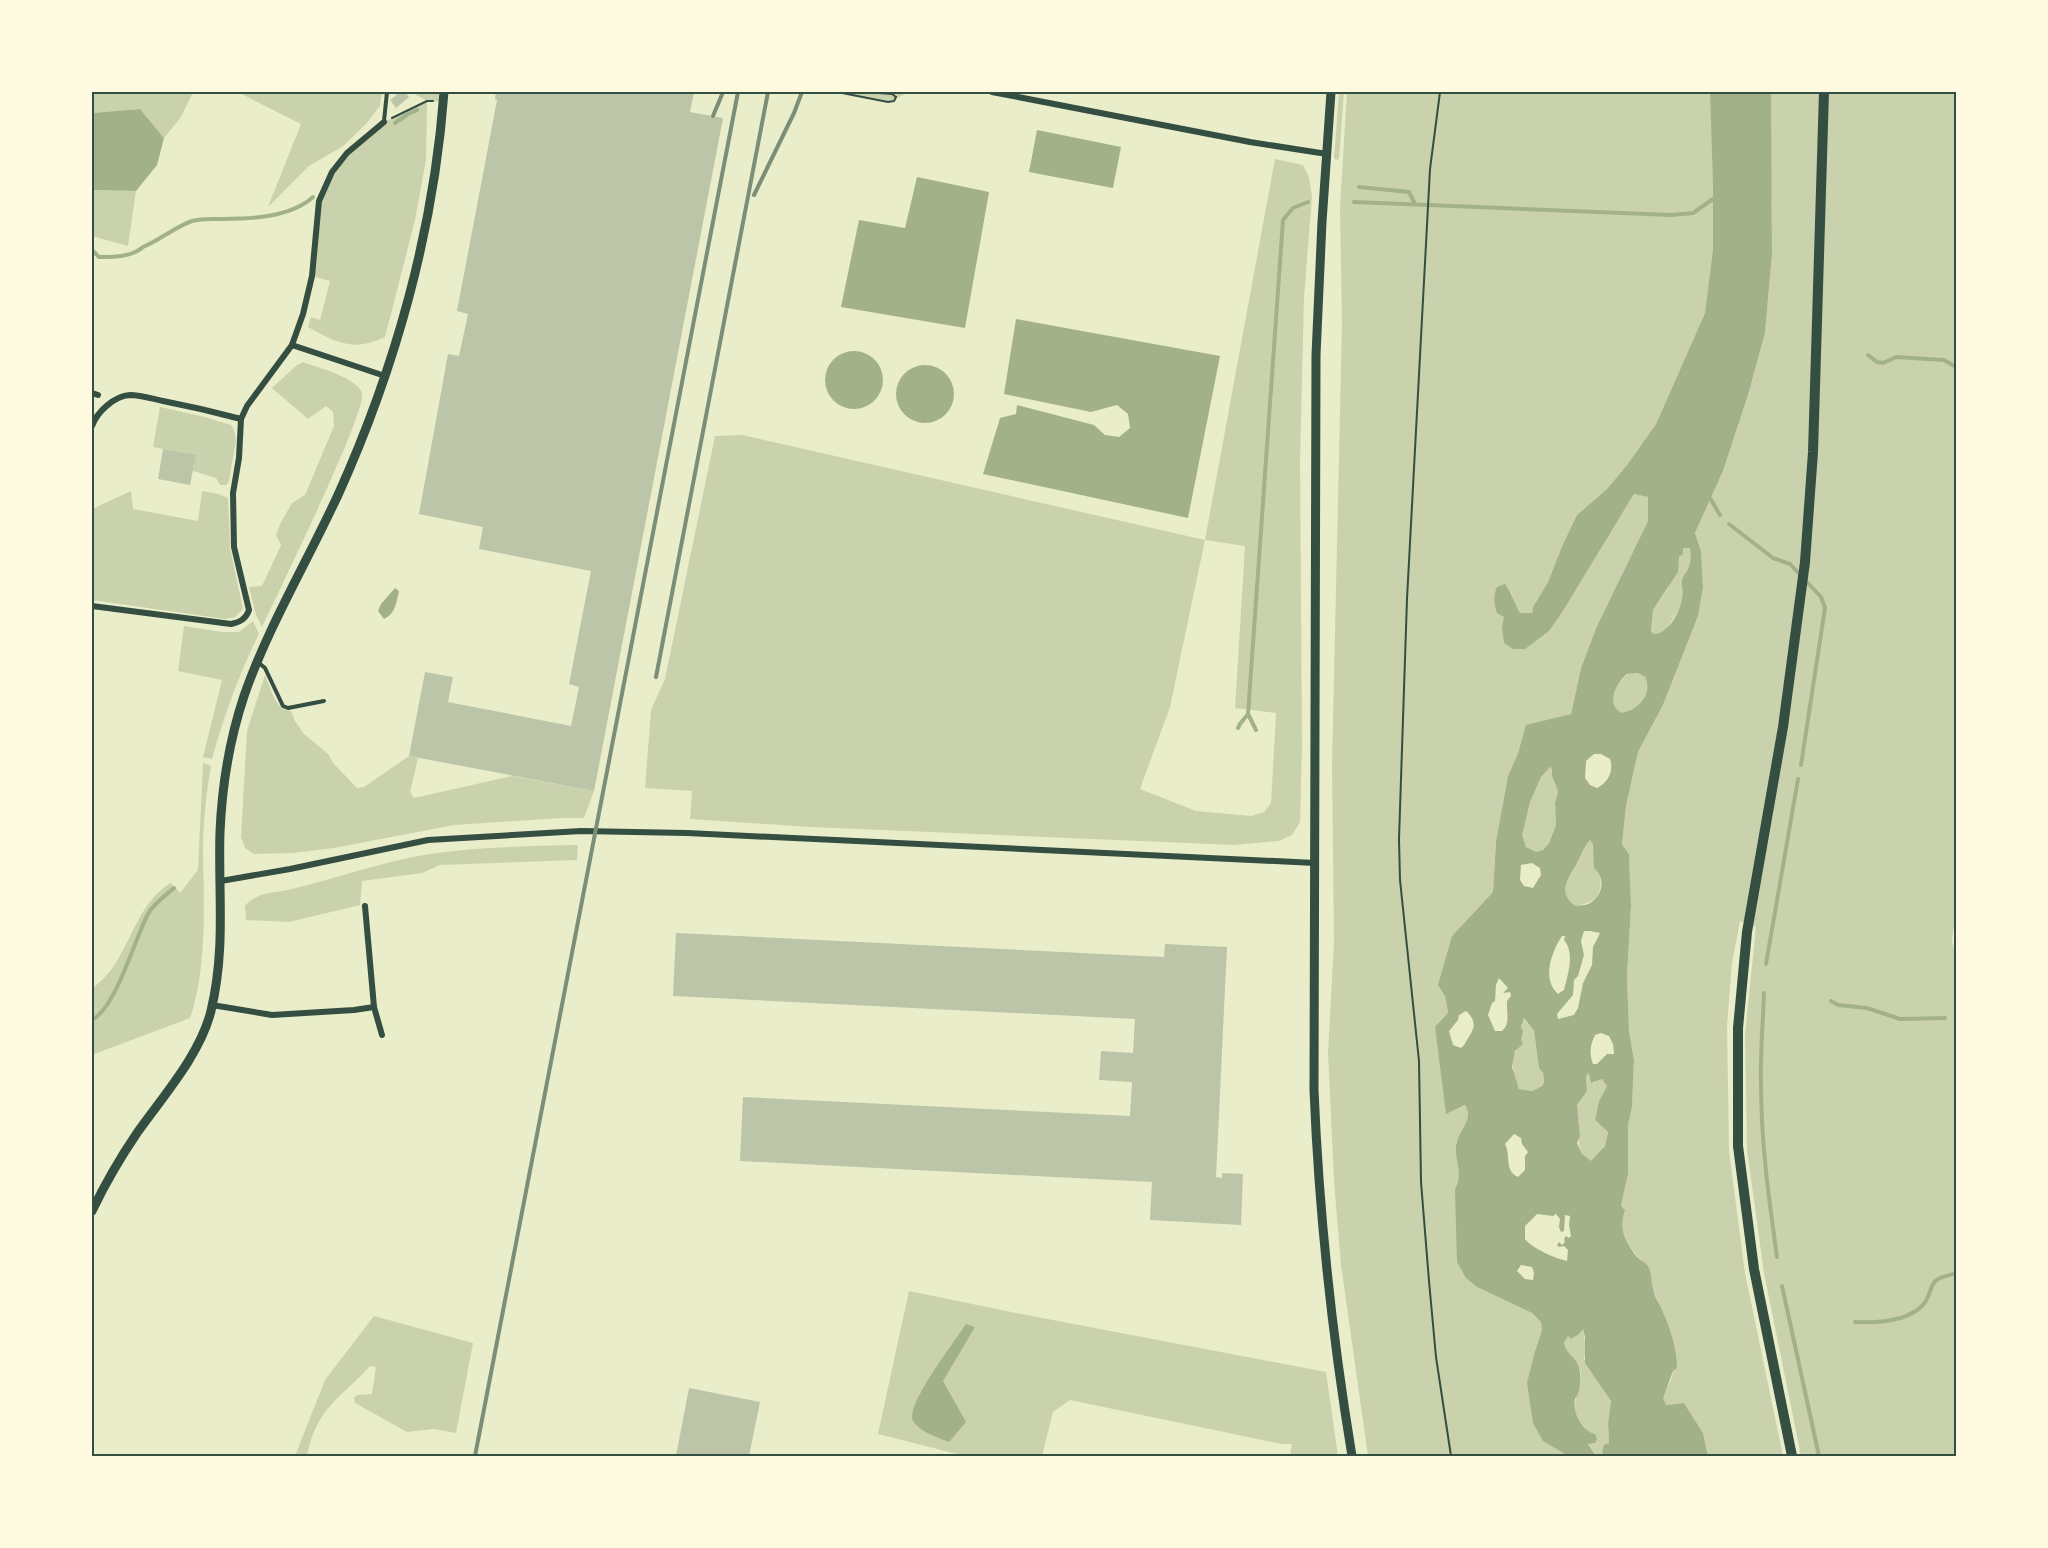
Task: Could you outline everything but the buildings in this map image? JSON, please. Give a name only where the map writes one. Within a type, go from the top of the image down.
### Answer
[{"type":"main road","points":[[1792,1456],[1754,1269],[1740,1157],[1738,1028],[1747,932],[1783,727],[1805,562],[1814,440],[1824,92]]},
{"type":"street","points":[[92,1211],[118,1163],[191,1055],[208,1020],[220,949],[220,835],[225,765],[242,704],[258,663],[339,492],[385,376],[411,289],[426,219],[436,164],[444,92]]},
{"type":"street","points":[[992,92],[1251,142],[1327,154]]},
{"type":"street","points":[[1331,92],[1316,355],[1314,1090],[1317,1172],[1332,1322],[1352,1456]]},
{"type":"street","points":[[92,606],[231,624],[243,620],[248,613],[247,599],[234,547],[233,493],[239,458],[241,419],[247,406],[292,345],[303,314],[312,276],[319,201],[332,172],[347,153],[384,122]]},
{"type":"street","points":[[292,345],[385,376]]},
{"type":"street","points":[[92,426],[95,418],[104,409],[115,400],[129,395],[241,419]]},
{"type":"street","points":[[221,881],[428,840],[581,831],[654,832],[1315,863]]},
{"type":"street","points":[[366,906],[374,1007],[382,1035]]},
{"type":"street","points":[[212,1005],[272,1015],[374,1007]]},
{"type":"lane","points":[[384,122],[387,92]]},
{"type":"lane","points":[[258,663],[265,668],[283,706],[288,708],[324,701]]},
{"type":"path","points":[[837,92],[888,102],[894,100],[895,96],[864,92]]},
{"type":"path","points":[[1440,92],[1430,169],[1407,599],[1399,839],[1400,880],[1419,1060],[1421,1182],[1428,1271],[1436,1357],[1451,1456]]},
{"type":"path","points":[[384,122],[427,101],[444,102]]},
{"type":"shaded area","points":[[92,92],[193,92],[181,117],[164,138],[140,109],[92,113]]},
{"type":"shaded area","points":[[238,92],[382,92],[380,106],[366,124],[343,146],[309,166],[268,207],[301,124]]},
{"type":"shaded area","points":[[411,92],[444,92],[444,102],[427,101]]},
{"type":"shaded area","points":[[837,92],[910,92],[888,102]]},
{"type":"shaded area","points":[[1339,92],[1344,92],[1339,159],[1336,160],[1334,158]]},
{"type":"shaded area","points":[[1347,92],[1956,92],[1956,910],[1952,942],[1956,955],[1956,1456],[1801,1456],[1764,1273],[1747,1150],[1745,1034],[1756,927],[1740,921],[1732,963],[1727,1025],[1729,1151],[1745,1273],[1783,1456],[1708,1456],[1703,1433],[1684,1403],[1665,1405],[1662,1397],[1671,1378],[1675,1362],[1673,1341],[1654,1292],[1649,1269],[1637,1256],[1624,1235],[1622,1217],[1624,1210],[1621,1206],[1628,1174],[1628,1125],[1632,1107],[1634,1060],[1629,1031],[1627,977],[1631,905],[1629,854],[1622,844],[1626,806],[1638,752],[1663,705],[1698,616],[1703,588],[1701,551],[1695,533],[1723,471],[1748,395],[1765,333],[1772,254],[1772,198],[1713,197],[1713,249],[1705,313],[1656,424],[1607,489],[1577,515],[1532,613],[1520,613],[1514,604],[1511,591],[1504,617],[1563,611],[1634,494],[1648,497],[1648,521],[1597,626],[1581,668],[1571,714],[1526,726],[1508,776],[1496,841],[1493,892],[1452,936],[1445,996],[1448,1013],[1447,1113],[1466,1105],[1469,1111],[1468,1119],[1456,1143],[1477,1287],[1532,1313],[1541,1322],[1542,1330],[1535,1351],[1543,1441],[1568,1456],[1368,1456],[1341,1265],[1334,1181],[1328,1053],[1334,941],[1332,766],[1342,323],[1340,207]]},
{"type":"shaded area","points":[[1710,92],[1771,92],[1772,254],[1765,333],[1723,471],[1695,533],[1701,551],[1703,588],[1698,616],[1663,705],[1638,752],[1626,806],[1622,844],[1629,854],[1631,905],[1627,977],[1629,1031],[1634,1060],[1632,1107],[1628,1125],[1628,1174],[1621,1206],[1625,1210],[1622,1224],[1633,1251],[1649,1268],[1654,1294],[1668,1324],[1674,1346],[1677,1368],[1673,1371],[1663,1398],[1666,1405],[1684,1403],[1703,1433],[1708,1456],[1604,1456],[1602,1452],[1604,1445],[1609,1443],[1608,1423],[1611,1401],[1585,1363],[1583,1329],[1571,1339],[1568,1336],[1564,1343],[1579,1367],[1580,1386],[1575,1399],[1575,1410],[1582,1425],[1595,1434],[1597,1439],[1595,1443],[1588,1444],[1596,1456],[1568,1456],[1543,1441],[1533,1423],[1527,1383],[1542,1330],[1541,1322],[1532,1313],[1477,1287],[1466,1278],[1457,1262],[1455,1189],[1459,1171],[1456,1147],[1468,1114],[1465,1105],[1446,1114],[1435,1027],[1448,1013],[1445,996],[1438,985],[1452,936],[1493,892],[1496,841],[1508,776],[1526,725],[1571,714],[1581,668],[1597,626],[1648,521],[1648,497],[1634,494],[1549,631],[1525,649],[1513,649],[1504,643],[1502,627],[1504,617],[1497,613],[1494,600],[1497,587],[1505,584],[1520,613],[1532,613],[1577,515],[1607,489],[1656,424],[1705,313],[1713,249]],"holes":[[[1683,548],[1690,548],[1689,566],[1682,579],[1681,604],[1676,616],[1668,626],[1654,634],[1651,632],[1653,610],[1678,572],[1679,557],[1683,554]],[[1638,673],[1645,677],[1647,683],[1647,690],[1642,701],[1627,712],[1621,713],[1614,704],[1614,694],[1619,683],[1627,674]],[[1594,754],[1601,754],[1610,759],[1611,772],[1601,786],[1597,788],[1590,785],[1585,778],[1586,761]],[[1550,767],[1558,791],[1555,803],[1556,825],[1549,843],[1543,850],[1536,852],[1526,847],[1522,835],[1530,802],[1541,777]],[[1590,840],[1593,844],[1594,868],[1600,877],[1601,886],[1594,900],[1587,905],[1576,906],[1570,901],[1565,890],[1568,879]],[[1532,863],[1540,868],[1541,875],[1533,888],[1524,886],[1520,880],[1521,865]],[[1584,931],[1600,933],[1593,947],[1592,965],[1583,983],[1578,1008],[1574,1015],[1558,1019],[1557,1014],[1573,995],[1574,980],[1578,976],[1584,955],[1581,941]],[[1562,936],[1565,936],[1570,964],[1564,990],[1558,994],[1550,981],[1552,957]],[[1499,978],[1508,988],[1503,993],[1510,992],[1511,996],[1507,1001],[1506,1024],[1502,1031],[1495,1031],[1488,1015],[1495,1001]],[[1466,1011],[1472,1019],[1473,1029],[1461,1048],[1453,1045],[1449,1031],[1458,1020],[1459,1015]],[[1524,1018],[1534,1031],[1539,1068],[1543,1073],[1544,1082],[1542,1086],[1532,1091],[1519,1089],[1512,1067],[1515,1051],[1523,1044],[1521,1040]],[[1601,1033],[1609,1036],[1614,1054],[1607,1054],[1597,1064],[1593,1064],[1592,1043],[1595,1035]],[[1589,1073],[1591,1083],[1602,1079],[1607,1086],[1599,1101],[1595,1120],[1608,1132],[1605,1146],[1591,1161],[1582,1154],[1577,1143],[1580,1136],[1577,1105],[1587,1091],[1586,1076]],[[1514,1134],[1521,1138],[1528,1152],[1525,1156],[1525,1170],[1518,1177],[1509,1167],[1505,1144]],[[1537,1214],[1553,1216],[1556,1214],[1560,1219],[1561,1232],[1564,1231],[1565,1215],[1570,1216],[1571,1236],[1569,1238],[1566,1236],[1565,1242],[1562,1245],[1559,1242],[1557,1245],[1564,1246],[1568,1250],[1567,1261],[1544,1253],[1525,1239],[1525,1226]],[[1521,1265],[1532,1267],[1533,1280],[1525,1279],[1517,1271]]]},
{"type":"shaded area","points":[[427,101],[426,160],[415,220],[385,337],[364,344],[345,344],[308,327],[311,317],[320,320],[330,281],[312,276],[319,201],[332,172],[347,153],[384,122]]},
{"type":"shaded area","points":[[140,109],[164,138],[157,165],[136,191],[92,190],[92,113]]},
{"type":"shaded area","points":[[1037,130],[1121,147],[1113,188],[1029,172]]},
{"type":"shaded area","points":[[1275,159],[1303,165],[1309,177],[1312,197],[1304,297],[1300,461],[1302,745],[1300,822],[1292,835],[1279,841],[1234,845],[810,827],[690,819],[692,791],[645,788],[651,710],[665,679],[715,436],[742,435],[1205,540]],"holes":[[[1205,540],[1245,546],[1235,708],[1276,713],[1271,803],[1264,812],[1251,816],[1196,811],[1140,789],[1170,707]]]},
{"type":"shaded area","points":[[917,177],[989,192],[965,328],[841,307],[859,220],[905,228]]},
{"type":"shaded area","points":[[92,190],[136,191],[128,246],[92,236]]},
{"type":"shaded area","points":[[1016,319],[1220,356],[1188,518],[983,474],[1000,418],[1016,414],[1017,405],[1094,425],[1105,435],[1119,437],[1130,428],[1128,414],[1117,405],[1091,412],[1004,394]]},
{"type":"shaded area","points":[[848,351],[860,351],[870,355],[879,364],[883,386],[875,401],[860,409],[848,409],[838,405],[829,396],[825,386],[825,374],[829,364],[838,355]]},
{"type":"shaded area","points":[[303,362],[352,382],[362,393],[360,407],[337,467],[262,627],[256,615],[249,587],[262,586],[281,545],[276,535],[280,524],[292,503],[305,495],[334,426],[333,412],[326,406],[308,419],[272,388]]},
{"type":"shaded area","points":[[925,365],[936,367],[946,373],[952,383],[954,394],[952,405],[946,415],[936,421],[925,423],[914,421],[904,415],[898,405],[896,394],[898,383],[904,373],[914,367]]},
{"type":"shaded area","points":[[160,407],[231,425],[236,440],[227,485],[220,485],[216,478],[193,471],[195,455],[153,447]]},
{"type":"shaded area","points":[[131,491],[133,509],[198,521],[202,491],[228,498],[230,548],[243,609],[235,617],[225,619],[92,600],[92,509]]},
{"type":"shaded area","points":[[1683,548],[1690,548],[1691,560],[1689,569],[1682,578],[1683,598],[1680,608],[1665,631],[1654,635],[1651,632],[1653,610],[1667,590]]},
{"type":"shaded area","points":[[395,588],[399,591],[395,607],[384,619],[378,611]]},
{"type":"shaded area","points":[[253,621],[259,634],[232,695],[212,759],[203,757],[222,680],[178,671],[184,626],[222,632],[239,632]]},
{"type":"shaded area","points":[[1638,673],[1645,677],[1647,683],[1645,695],[1633,709],[1621,714],[1614,705],[1614,694],[1628,674]]},
{"type":"shaded area","points":[[265,675],[277,703],[291,711],[303,733],[328,754],[333,763],[357,788],[364,787],[409,756],[418,758],[410,792],[414,798],[512,776],[594,791],[584,818],[454,825],[334,848],[292,853],[254,854],[245,848],[241,837],[247,731]]},
{"type":"shaded area","points":[[203,763],[211,766],[204,831],[202,958],[190,1018],[92,1055],[92,989],[115,965],[153,898],[171,883],[180,893],[198,870]]},
{"type":"shaded area","points":[[1550,767],[1553,769],[1552,776],[1558,791],[1555,803],[1556,825],[1549,843],[1543,850],[1535,852],[1526,847],[1522,833],[1535,788]]},
{"type":"shaded area","points":[[1590,840],[1594,844],[1601,883],[1595,898],[1588,903],[1576,906],[1566,895],[1566,884]]},
{"type":"shaded area","points":[[578,845],[577,860],[440,865],[422,873],[362,881],[360,905],[289,922],[246,920],[245,906],[262,895],[396,861],[467,850]]},
{"type":"shaded area","points":[[1523,1018],[1534,1031],[1539,1068],[1543,1073],[1542,1086],[1532,1091],[1519,1089],[1512,1059],[1521,1040]]},
{"type":"shaded area","points":[[1589,1073],[1594,1083],[1599,1078],[1605,1081],[1607,1086],[1599,1101],[1595,1120],[1608,1132],[1605,1146],[1591,1162],[1579,1146],[1577,1108],[1587,1091],[1586,1076]]},
{"type":"shaded area","points":[[909,1291],[1326,1372],[1338,1456],[1290,1456],[1292,1444],[1282,1444],[1070,1400],[1053,1412],[1042,1456],[965,1456],[878,1434]]},
{"type":"shaded area","points":[[374,1316],[473,1343],[456,1433],[434,1429],[407,1432],[355,1403],[354,1398],[357,1395],[372,1394],[376,1367],[370,1366],[323,1415],[316,1426],[307,1456],[295,1456],[325,1380]]},
{"type":"shaded area","points":[[966,1324],[975,1327],[943,1381],[966,1422],[949,1442],[920,1428],[913,1421],[913,1413],[916,1401],[924,1387]]},
{"type":"shaded area","points":[[1583,1328],[1586,1350],[1584,1359],[1611,1401],[1608,1423],[1609,1443],[1602,1452],[1604,1456],[1596,1456],[1588,1443],[1589,1432],[1576,1414],[1576,1398],[1581,1376],[1579,1367],[1564,1342],[1568,1336],[1571,1338]]},
{"type":"waterway","points":[[395,123],[417,110]]},
{"type":"waterway","points":[[1359,187],[1409,192],[1415,204]]},
{"type":"waterway","points":[[92,250],[99,257],[128,255],[192,221],[271,216],[294,209],[313,197]]},
{"type":"waterway","points":[[1354,202],[1671,215],[1693,213],[1716,197]]},
{"type":"waterway","points":[[1256,730],[1248,714],[1283,220],[1293,208],[1308,202]]},
{"type":"waterway","points":[[1868,355],[1877,362],[1883,363],[1896,357],[1944,360],[1956,367]]},
{"type":"waterway","points":[[1710,498],[1720,515]]},
{"type":"waterway","points":[[1729,524],[1773,558],[1790,564],[1821,597],[1825,608],[1801,765]]},
{"type":"waterway","points":[[1238,728],[1248,714]]},
{"type":"waterway","points":[[1766,964],[1798,779]]},
{"type":"waterway","points":[[92,1020],[101,1012],[117,987],[150,910],[174,888]]},
{"type":"waterway","points":[[1764,993],[1761,1061],[1762,1128],[1777,1257]]},
{"type":"waterway","points":[[1831,1001],[1838,1005],[1867,1008],[1900,1019],[1945,1018]]},
{"type":"waterway","points":[[1855,1322],[1882,1322],[1908,1315],[1925,1303],[1935,1281],[1956,1273]]},
{"type":"waterway","points":[[1782,1286],[1819,1456]]},
{"type":"railway","points":[[713,116],[723,92]]},
{"type":"railway","points":[[475,1456],[738,92]]},
{"type":"railway","points":[[656,677],[768,92]]},
{"type":"railway","points":[[754,195],[802,92]]}]
